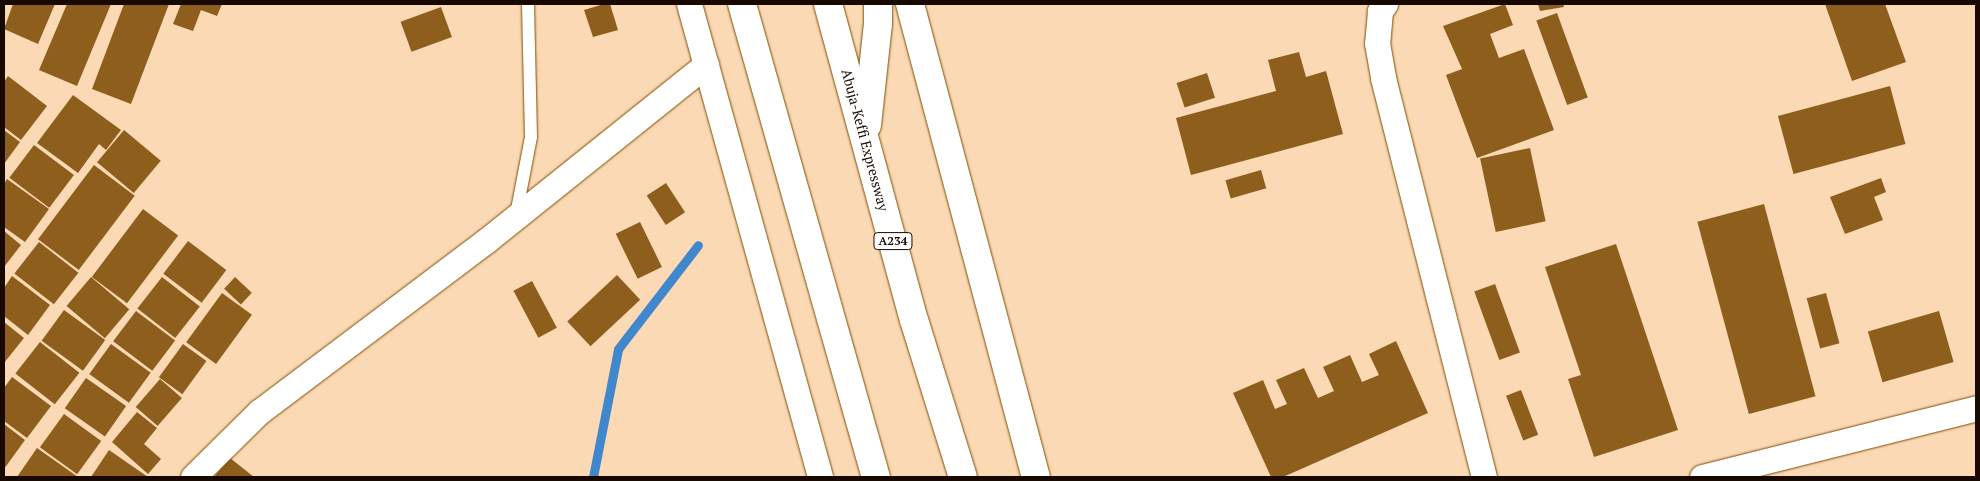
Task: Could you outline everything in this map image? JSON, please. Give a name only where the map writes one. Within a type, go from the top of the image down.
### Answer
[{"type":"highway","points":[[742,4],[876,477]]},
{"type":"highway","name":"Abuja-Keffi Expressway","points":[[828,4],[914,320],[963,477]]},
{"type":"highway","points":[[865,138],[878,24],[878,4]]},
{"type":"highway","points":[[910,4],[1036,477]]},
{"type":"street","points":[[689,4],[820,477]]},
{"type":"street","points":[[1385,4],[1380,11],[1377,43],[1383,78],[1484,477]]},
{"type":"street","points":[[193,477],[259,412],[516,217],[706,65]]},
{"type":"street","points":[[1702,477],[1976,408]]},
{"type":"lane","points":[[516,217],[531,137],[528,4]]},
{"type":"building","points":[[13,4],[55,4],[38,44],[4,29]]},
{"type":"building","points":[[67,4],[111,4],[77,86],[39,70]]},
{"type":"building","points":[[124,4],[169,4],[131,104],[92,89]]},
{"type":"building","points":[[181,4],[222,4],[217,16],[201,10],[193,31],[173,24]]},
{"type":"building","points":[[610,4],[618,30],[593,37],[584,10]]},
{"type":"building","points":[[1505,4],[1513,25],[1490,34],[1499,58],[1524,49],[1554,130],[1477,158],[1446,75],[1462,69],[1443,26]]},
{"type":"building","points":[[1538,4],[1563,4],[1564,7],[1540,11]]},
{"type":"building","points":[[1825,4],[1885,4],[1906,62],[1852,81]]},
{"type":"building","points":[[441,7],[452,37],[412,52],[401,22]]},
{"type":"building","points":[[1557,13],[1588,98],[1567,105],[1536,21]]},
{"type":"building","points":[[1299,52],[1306,77],[1326,71],[1343,134],[1191,175],[1176,118],[1276,91],[1268,60]]},
{"type":"building","points":[[1207,73],[1215,98],[1185,108],[1177,83]]},
{"type":"building","points":[[8,76],[47,106],[21,140],[4,127],[4,82]]},
{"type":"building","points":[[1890,86],[1906,144],[1793,174],[1778,116]]},
{"type":"building","points":[[73,95],[121,130],[106,150],[99,144],[78,173],[37,143]]},
{"type":"building","points":[[4,130],[20,142],[4,164]]},
{"type":"building","points":[[124,130],[161,161],[134,193],[97,162]]},
{"type":"building","points":[[34,145],[74,175],[49,208],[9,178]]},
{"type":"building","points":[[1530,148],[1546,221],[1496,232],[1480,159]]},
{"type":"building","points":[[94,165],[135,196],[79,270],[38,239]]},
{"type":"building","points":[[1261,170],[1266,188],[1231,198],[1225,180]]},
{"type":"building","points":[[1881,178],[1886,192],[1874,197],[1883,220],[1845,234],[1830,197]]},
{"type":"building","points":[[7,179],[49,209],[25,242],[4,227],[4,184]]},
{"type":"building","points":[[666,183],[685,212],[666,225],[647,196]]},
{"type":"building","points":[[1764,204],[1816,396],[1749,414],[1697,222]]},
{"type":"building","points":[[143,209],[178,235],[127,303],[92,277]]},
{"type":"building","points":[[640,222],[662,267],[638,279],[616,234]]},
{"type":"building","points":[[4,231],[21,245],[4,267]]},
{"type":"building","points":[[188,241],[226,270],[202,303],[163,274]]},
{"type":"building","points":[[39,242],[78,273],[54,304],[14,274]]},
{"type":"building","points":[[1616,244],[1678,430],[1594,457],[1568,379],[1581,375],[1545,267]]},
{"type":"building","points":[[617,275],[640,300],[590,346],[567,321]]},
{"type":"building","points":[[12,276],[50,305],[28,335],[4,316],[4,288]]},
{"type":"building","points":[[91,277],[129,309],[105,338],[67,306]]},
{"type":"building","points":[[162,277],[200,307],[175,338],[137,309]]},
{"type":"building","points":[[235,277],[252,293],[241,304],[224,289]]},
{"type":"building","points":[[532,281],[557,328],[538,338],[513,291]]},
{"type":"building","points":[[1495,284],[1520,353],[1499,360],[1474,292]]},
{"type":"building","points":[[222,293],[252,315],[216,364],[186,342]]},
{"type":"building","points":[[1826,293],[1839,343],[1820,348],[1807,298]]},
{"type":"building","points":[[64,310],[105,340],[83,371],[42,341]]},
{"type":"building","points":[[136,311],[175,340],[152,371],[113,341]]},
{"type":"building","points":[[1939,311],[1954,362],[1882,382],[1868,331]]},
{"type":"building","points":[[4,322],[24,338],[4,363]]},
{"type":"building","points":[[1396,341],[1428,413],[1283,477],[1271,477],[1233,393],[1263,380],[1275,409],[1287,404],[1276,380],[1304,368],[1318,398],[1334,391],[1323,367],[1350,355],[1362,382],[1379,375],[1369,354]]},
{"type":"building","points":[[40,342],[79,373],[55,404],[15,374]]},
{"type":"building","points":[[111,344],[151,373],[129,403],[89,374]]},
{"type":"building","points":[[183,344],[206,361],[182,394],[159,377]]},
{"type":"building","points":[[12,377],[51,406],[27,438],[4,421],[4,388]]},
{"type":"building","points":[[86,378],[126,406],[105,436],[65,408]]},
{"type":"building","points":[[160,379],[182,398],[158,426],[136,407]]},
{"type":"building","points":[[1521,390],[1538,435],[1523,441],[1506,396]]},
{"type":"building","points":[[137,412],[157,428],[144,444],[161,459],[148,474],[112,442]]},
{"type":"building","points":[[64,414],[101,441],[77,474],[40,447]]},
{"type":"building","points":[[4,424],[25,440],[4,469]]},
{"type":"building","points":[[37,448],[78,477],[17,477]]},
{"type":"building","points":[[109,450],[148,477],[91,477]]},
{"type":"building","points":[[230,458],[254,477],[214,477]]},
{"type":"waterway","points":[[593,477],[618,349],[698,245]]}]
